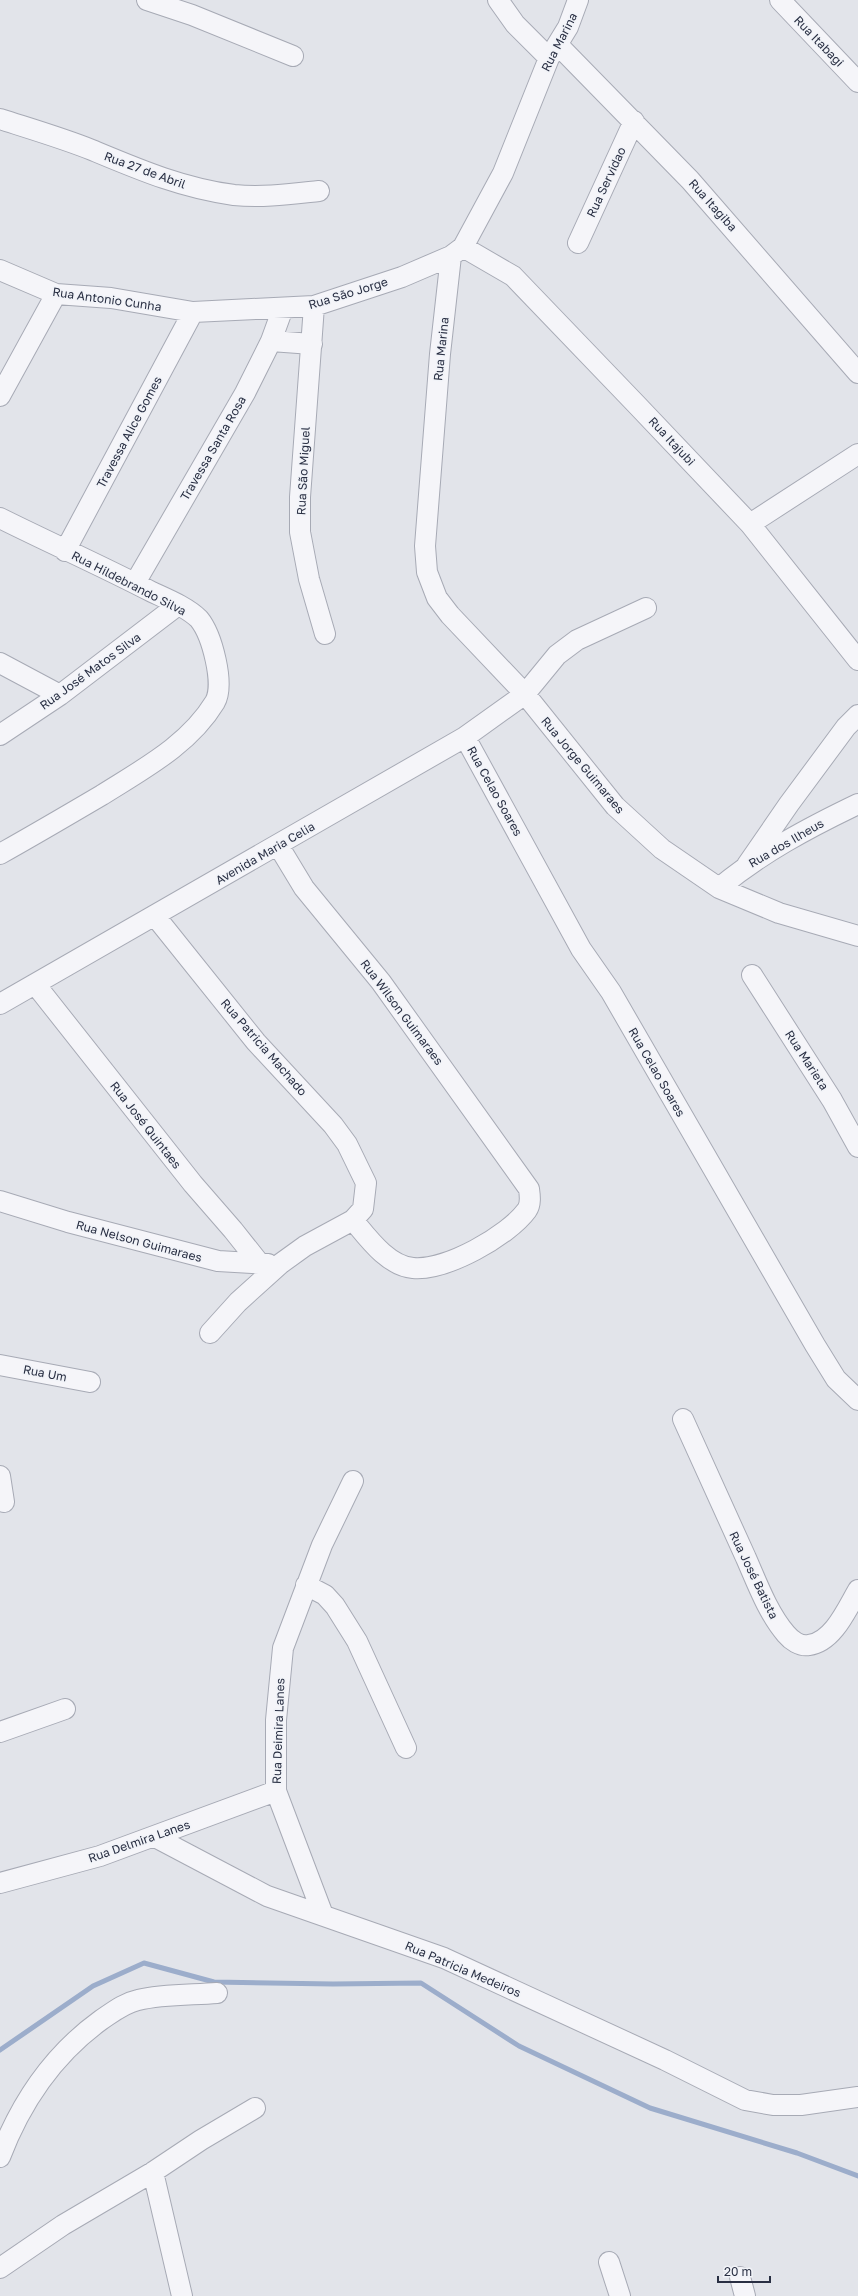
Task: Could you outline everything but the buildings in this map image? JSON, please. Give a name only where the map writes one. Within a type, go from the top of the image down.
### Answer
[{"type":"street","points":[[147,0],[192,15],[293,56]]},
{"type":"street","name":"Rua Itagiba","points":[[498,0],[515,24],[554,51],[634,121],[732,227],[858,373]]},
{"type":"street","name":"Rua Marina","points":[[525,694],[450,615],[437,598],[427,572],[425,546],[440,354],[457,251],[503,173],[554,51],[568,27],[578,0]]},
{"type":"street","name":"Rua Itabagi","points":[[780,0],[858,82]]},
{"type":"street","name":"Rua 27 de Abril","points":[[0,119],[91,150],[138,171],[185,186],[235,195],[276,196],[319,191]]},
{"type":"street","name":"Rua Servidao","points":[[578,243],[634,121]]},
{"type":"street","name":"Rua São Jorge","points":[[193,312],[314,306],[402,277],[457,251]]},
{"type":"street","name":"Rua Itajubi","points":[[457,251],[513,276],[524,287],[750,524],[858,660]]},
{"type":"street","name":"Rua Antonio Cunha","points":[[0,270],[56,294],[111,298],[193,312]]},
{"type":"street","points":[[0,396],[56,294]]},
{"type":"street","name":"Rua São Miguel","points":[[314,306],[300,497],[300,532],[309,579],[325,634]]},
{"type":"street","name":"Travessa Santa Rosa","points":[[135,583],[245,393],[271,341],[283,308]]},
{"type":"street","name":"Travessa Alice Gomes","points":[[65,551],[193,312]]},
{"type":"street","points":[[271,341],[312,344]]},
{"type":"street","points":[[750,524],[858,454]]},
{"type":"street","name":"Rua Hildebrando Silva","points":[[0,518],[65,551],[135,583],[178,605],[198,618],[209,635],[218,673],[216,700],[193,732],[148,766],[0,854]]},
{"type":"street","name":"Rua José Matos Silva","points":[[0,735],[60,695],[178,605]]},
{"type":"street","name":"Avenida Maria Celia","points":[[0,1004],[465,737],[525,694],[557,655],[572,644],[646,608]]},
{"type":"street","points":[[0,663],[60,695]]},
{"type":"street","name":"Rua Jorge Guimaraes","points":[[525,694],[615,806],[662,849],[719,888],[779,913],[858,936]]},
{"type":"street","points":[[747,865],[789,804],[846,727],[858,715]]},
{"type":"street","name":"Rua Celao Soares","points":[[465,737],[581,949],[611,992],[815,1345],[836,1379],[858,1400]]},
{"type":"street","name":"Rua dos Ilheus","points":[[719,888],[747,865],[809,827],[858,804]]},
{"type":"street","name":"Rua Wilson Guimaraes","points":[[278,845],[304,888],[381,982],[525,1181],[529,1189],[529,1204],[513,1224],[486,1244],[455,1260],[433,1266],[414,1268],[396,1262],[374,1244],[353,1220]]},
{"type":"street","name":"Rua Patricia Machado","points":[[155,916],[256,1042],[332,1125],[347,1144],[366,1183],[363,1209],[353,1220]]},
{"type":"street","name":"Rua Marieta","points":[[752,975],[832,1100],[858,1147]]},
{"type":"street","name":"Rua José Quintaes","points":[[35,984],[188,1178],[260,1264]]},
{"type":"street","name":"Rua Nelson Guimaraes","points":[[0,1201],[68,1222],[218,1261],[280,1264]]},
{"type":"street","points":[[210,1333],[238,1302],[280,1264],[305,1246],[353,1220]]},
{"type":"street","name":"Rua Um","points":[[0,1365],[90,1382]]},
{"type":"street","name":"Rua José Batista","points":[[683,1419],[753,1573],[776,1621],[786,1634],[796,1643],[808,1646],[820,1642],[830,1633],[858,1590]]},
{"type":"street","points":[[0,1476],[4,1502]]},
{"type":"street","name":"Rua Deimira Lanes","points":[[323,1915],[276,1790],[276,1720],[283,1648],[322,1545],[353,1481]]},
{"type":"street","points":[[306,1585],[325,1595],[335,1606],[357,1641],[406,1748]]},
{"type":"street","points":[[0,1732],[65,1709]]},
{"type":"street","name":"Rua Delmira Lanes","points":[[0,1883],[100,1856],[155,1837],[276,1790]]},
{"type":"street","name":"Rua Patricia Medeiros","points":[[155,1837],[267,1896],[444,1958],[665,2060],[745,2100],[773,2105],[801,2105],[858,2097]]},
{"type":"street","points":[[0,2157],[22,2106],[67,2047],[96,2024],[117,2009],[139,2000],[217,1993]]},
{"type":"street","points":[[0,2268],[63,2225],[153,2172],[201,2140],[256,2108]]},
{"type":"street","points":[[153,2172],[182,2296]]},
{"type":"street","points":[[609,2262],[620,2296]]},
{"type":"waterway","points":[[0,2050],[93,1986],[144,1963],[214,1982],[333,1984],[421,1983],[519,2046],[650,2108],[797,2153],[858,2176]]}]
